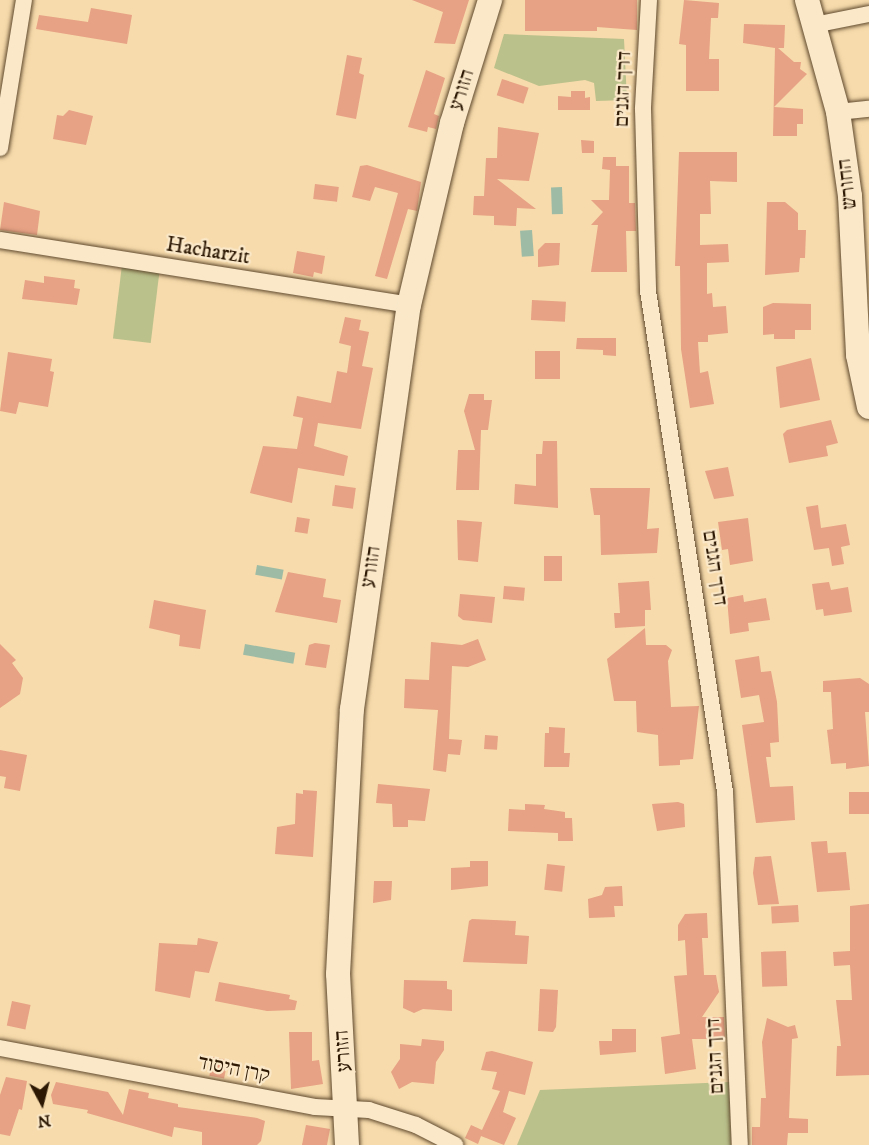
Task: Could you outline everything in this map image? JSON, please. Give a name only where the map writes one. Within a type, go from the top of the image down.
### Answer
[{"type":"street","points":[[0,148],[24,0]]},
{"type":"street","name":"הזורע","points":[[347,1145],[347,1107],[338,974],[352,709],[410,305],[452,123],[490,0]]},
{"type":"street","name":"דרך הגנים","points":[[649,0],[643,109],[648,291],[693,564],[725,792],[740,1145]]},
{"type":"street","name":"החורש","points":[[807,0],[838,112],[850,196],[858,355],[869,407]]},
{"type":"street","points":[[814,25],[869,14]]},
{"type":"street","points":[[838,112],[869,109]]},
{"type":"street","name":"Hacharzit","points":[[0,240],[410,305]]},
{"type":"street","name":"קרן היסוד","points":[[0,1048],[315,1107],[347,1107],[416,1125],[455,1145]]},
{"type":"green space","points":[[504,34],[624,39],[627,100],[596,101],[594,83],[585,80],[539,86],[494,68]]},
{"type":"green space","points":[[122,265],[160,270],[151,343],[113,338]]},
{"type":"green space","points":[[729,1082],[731,1145],[517,1145],[540,1090]]},
{"type":"shaded area","points":[[551,187],[562,187],[563,214],[552,214]]},
{"type":"shaded area","points":[[532,230],[534,256],[522,257],[520,231]]},
{"type":"shaded area","points":[[257,565],[284,570],[282,580],[255,575]]},
{"type":"shaded area","points":[[245,644],[295,653],[293,664],[243,655]]},
{"type":"building","points":[[412,0],[469,0],[455,44],[434,43],[443,12]]},
{"type":"building","points":[[525,0],[637,0],[637,30],[597,27],[597,31],[525,31]]},
{"type":"building","points":[[684,0],[719,3],[718,18],[711,18],[709,59],[719,59],[719,91],[686,91],[686,45],[679,44]]},
{"type":"building","points":[[91,8],[132,15],[127,44],[36,29],[39,15],[88,22]]},
{"type":"building","points":[[744,24],[785,25],[784,48],[778,48],[794,62],[801,62],[800,69],[807,74],[774,107],[803,109],[803,124],[797,124],[797,136],[773,136],[775,48],[743,43]]},
{"type":"building","points":[[347,55],[362,58],[359,73],[364,75],[356,119],[336,115]]},
{"type":"building","points":[[426,70],[445,78],[434,114],[439,116],[436,129],[428,127],[427,132],[408,127]]},
{"type":"building","points":[[502,79],[529,88],[523,104],[497,95]]},
{"type":"building","points":[[571,91],[585,91],[585,98],[590,97],[590,110],[558,110],[558,96],[571,97]]},
{"type":"building","points":[[69,110],[93,116],[86,145],[53,139],[57,115],[63,116]]},
{"type":"building","points":[[498,127],[539,133],[529,181],[497,179],[536,209],[517,208],[516,226],[494,225],[494,216],[473,215],[474,196],[484,196],[486,158],[497,158]]},
{"type":"building","points":[[581,140],[594,141],[594,153],[582,153]]},
{"type":"building","points":[[679,152],[737,152],[737,182],[710,181],[711,214],[700,214],[700,245],[728,244],[729,262],[707,263],[707,294],[712,293],[713,307],[726,306],[728,333],[708,335],[708,342],[698,342],[700,373],[708,371],[714,404],[690,408],[681,349],[680,266],[675,266]]},
{"type":"building","points":[[603,157],[616,157],[616,166],[629,166],[629,203],[635,203],[636,231],[626,231],[627,272],[591,272],[598,225],[591,225],[603,212],[591,200],[609,200],[610,170],[602,169]]},
{"type":"building","points":[[367,165],[421,182],[417,211],[408,209],[387,279],[375,276],[398,193],[375,187],[370,201],[352,197],[360,166]]},
{"type":"building","points":[[315,184],[339,187],[337,202],[313,199]]},
{"type":"building","points":[[4,202],[40,211],[37,235],[0,230]]},
{"type":"building","points":[[767,202],[785,202],[798,213],[798,230],[806,230],[805,258],[800,258],[799,272],[765,275]]},
{"type":"building","points":[[545,243],[560,243],[559,265],[538,267],[538,250]]},
{"type":"building","points":[[297,251],[325,256],[322,274],[314,272],[313,277],[293,273]]},
{"type":"building","points":[[44,276],[75,280],[74,288],[80,289],[77,305],[22,299],[25,280],[44,283]]},
{"type":"building","points":[[532,300],[566,302],[565,322],[531,320]]},
{"type":"building","points":[[773,303],[811,304],[811,330],[795,330],[795,339],[774,339],[774,334],[763,335],[763,307]]},
{"type":"building","points":[[345,317],[361,320],[359,330],[369,332],[362,366],[373,368],[361,429],[318,423],[314,446],[348,456],[344,476],[298,468],[292,503],[250,493],[263,446],[297,449],[303,418],[293,416],[297,396],[331,403],[337,371],[347,373],[351,346],[339,343]]},
{"type":"building","points":[[577,338],[616,338],[616,356],[603,355],[603,350],[576,349]]},
{"type":"building","points":[[535,351],[560,351],[560,379],[535,379]]},
{"type":"building","points":[[8,352],[52,359],[50,371],[54,372],[48,407],[19,402],[16,414],[0,411]]},
{"type":"building","points":[[811,358],[820,400],[780,408],[776,367]]},
{"type":"building","points":[[469,394],[484,394],[484,400],[492,400],[488,430],[481,430],[479,490],[456,490],[458,450],[475,450],[464,411]]},
{"type":"building","points":[[831,420],[838,443],[826,446],[828,456],[789,463],[783,434],[787,430]]},
{"type":"building","points":[[543,441],[557,441],[558,508],[514,504],[515,484],[536,486],[536,454],[542,454]]},
{"type":"building","points":[[728,467],[734,496],[714,499],[705,471]]},
{"type":"building","points":[[335,485],[356,488],[353,509],[332,506]]},
{"type":"building","points":[[590,488],[650,488],[647,529],[659,528],[657,553],[601,555],[600,515],[594,515]]},
{"type":"building","points":[[818,505],[821,528],[846,524],[850,545],[841,547],[844,564],[832,566],[829,548],[814,550],[806,507]]},
{"type":"building","points":[[297,517],[310,519],[307,534],[295,532]]},
{"type":"building","points":[[748,518],[753,561],[730,565],[728,549],[722,550],[718,522]]},
{"type":"building","points":[[457,520],[482,522],[478,562],[458,560]]},
{"type":"building","points":[[544,556],[562,556],[562,581],[544,581]]},
{"type":"building","points":[[288,572],[326,579],[323,597],[341,600],[337,623],[275,612]]},
{"type":"building","points":[[649,581],[651,610],[645,610],[645,626],[615,628],[614,613],[620,613],[618,583]]},
{"type":"building","points":[[829,582],[831,590],[848,587],[852,612],[824,616],[823,609],[816,610],[812,584]]},
{"type":"building","points":[[504,586],[525,588],[524,601],[503,599]]},
{"type":"building","points":[[460,594],[495,597],[492,623],[463,620],[458,616]]},
{"type":"building","points":[[743,595],[744,602],[766,598],[770,620],[748,623],[749,631],[730,634],[727,598]]},
{"type":"building","points":[[154,600],[206,610],[200,649],[179,646],[180,635],[149,628]]},
{"type":"building","points":[[645,628],[646,645],[666,645],[672,650],[668,661],[671,707],[699,706],[693,759],[680,760],[680,765],[659,766],[658,735],[637,732],[636,701],[614,701],[607,659]]},
{"type":"building","points":[[478,639],[486,660],[468,667],[452,666],[449,739],[462,740],[460,755],[448,754],[446,772],[433,770],[438,710],[404,708],[405,679],[429,680],[431,642],[462,645]]},
{"type":"building","points":[[315,643],[330,645],[326,668],[305,665],[309,645]]},
{"type":"building","points":[[0,644],[16,660],[12,663],[23,678],[20,694],[0,708]]},
{"type":"building","points":[[759,656],[761,672],[771,671],[777,702],[779,742],[770,743],[771,757],[766,757],[770,787],[793,786],[795,820],[756,823],[742,725],[764,722],[759,695],[741,698],[735,660]]},
{"type":"building","points":[[860,678],[869,684],[869,712],[865,712],[869,766],[846,769],[846,763],[831,764],[827,730],[833,729],[831,692],[823,692],[823,681]]},
{"type":"building","points":[[549,727],[565,728],[564,753],[570,753],[569,767],[544,767],[545,733],[549,733]]},
{"type":"building","points":[[485,735],[498,736],[497,750],[484,749]]},
{"type":"building","points":[[0,750],[27,755],[20,791],[4,788],[6,777],[0,776]]},
{"type":"building","points":[[378,784],[430,789],[425,821],[408,820],[408,827],[393,827],[392,804],[376,803]]},
{"type":"building","points":[[303,790],[317,791],[313,857],[275,854],[277,827],[295,824],[296,793],[303,794]]},
{"type":"building","points":[[849,792],[869,792],[869,814],[849,814]]},
{"type":"building","points":[[678,802],[684,804],[685,827],[657,831],[652,804]]},
{"type":"building","points":[[525,804],[545,805],[544,809],[565,812],[565,818],[572,818],[573,841],[558,841],[558,833],[508,831],[509,809],[525,810]]},
{"type":"building","points":[[827,841],[828,853],[846,852],[850,890],[817,892],[811,842]]},
{"type":"building","points":[[771,856],[779,904],[758,905],[753,873],[755,857]]},
{"type":"building","points":[[470,861],[488,861],[488,886],[451,890],[451,868],[470,867]]},
{"type":"building","points":[[547,864],[565,866],[562,892],[544,890]]},
{"type":"building","points":[[374,881],[392,881],[391,900],[373,903]]},
{"type":"building","points":[[622,886],[623,906],[614,906],[615,917],[589,918],[588,899],[602,895],[605,887]]},
{"type":"building","points":[[869,904],[869,1075],[836,1076],[837,1046],[841,1046],[836,1000],[852,1000],[850,965],[834,966],[833,952],[850,951],[850,906]]},
{"type":"building","points":[[798,905],[799,922],[772,923],[771,906]]},
{"type":"building","points":[[707,913],[708,938],[702,938],[704,975],[716,975],[719,992],[702,1017],[724,1017],[725,1039],[692,1039],[696,1069],[665,1074],[661,1037],[680,1034],[674,976],[687,975],[685,940],[678,941],[678,925],[685,914]]},
{"type":"building","points":[[472,919],[516,921],[515,935],[529,936],[527,964],[463,962],[469,921]]},
{"type":"building","points":[[198,938],[218,942],[209,973],[195,971],[190,998],[155,991],[159,943],[197,945]]},
{"type":"building","points":[[786,951],[787,986],[762,987],[761,952]]},
{"type":"building","points":[[404,980],[447,981],[447,989],[452,990],[452,1011],[423,1009],[414,1013],[403,1008]]},
{"type":"building","points":[[219,982],[290,995],[289,999],[297,1001],[295,1010],[267,1011],[215,1001]]},
{"type":"building","points":[[540,989],[558,990],[556,1027],[553,1032],[538,1031]]},
{"type":"building","points":[[12,1001],[31,1005],[25,1029],[7,1025]]},
{"type":"building","points":[[767,1018],[788,1027],[795,1025],[798,1038],[792,1039],[789,1118],[808,1119],[808,1133],[788,1133],[787,1145],[752,1145],[752,1127],[760,1127],[761,1098],[766,1098],[762,1042]]},
{"type":"building","points":[[612,1029],[636,1029],[636,1052],[600,1055],[599,1041],[612,1041]]},
{"type":"building","points":[[289,1032],[312,1032],[312,1061],[319,1060],[323,1084],[291,1089]]},
{"type":"building","points":[[422,1039],[444,1041],[444,1050],[436,1062],[434,1084],[412,1082],[399,1089],[391,1072],[400,1059],[400,1044],[421,1046]]},
{"type":"building","points":[[492,1051],[533,1062],[525,1095],[509,1091],[503,1112],[516,1118],[504,1145],[481,1136],[478,1144],[465,1138],[471,1125],[482,1130],[500,1091],[492,1089],[497,1072],[481,1070],[486,1052]]},
{"type":"building","points":[[213,1057],[228,1060],[224,1079],[209,1076]]},
{"type":"building","points":[[6,1077],[27,1081],[22,1110],[19,1109],[10,1136],[0,1134],[0,1095]]},
{"type":"building","points":[[56,1082],[108,1092],[123,1115],[129,1089],[149,1093],[148,1098],[178,1104],[178,1107],[257,1118],[265,1121],[261,1141],[257,1145],[202,1145],[202,1132],[174,1127],[172,1137],[87,1113],[88,1110],[53,1104],[51,1095]]},
{"type":"building","points":[[306,1125],[330,1129],[327,1145],[302,1145]]}]
